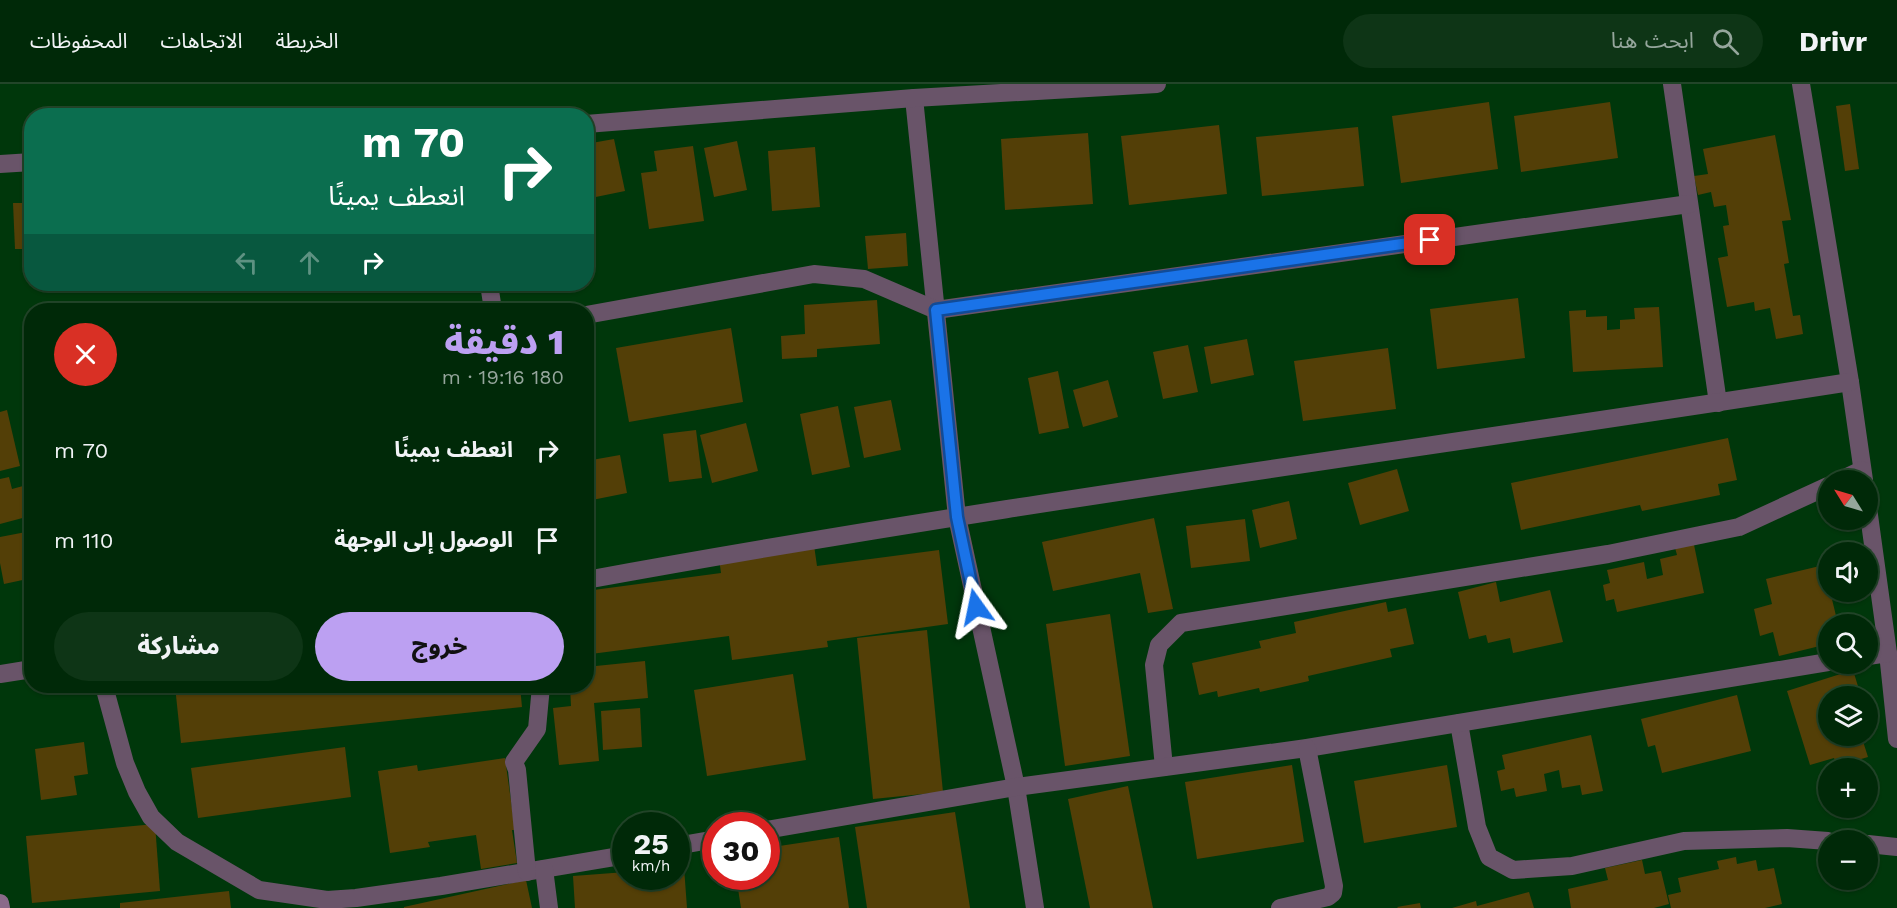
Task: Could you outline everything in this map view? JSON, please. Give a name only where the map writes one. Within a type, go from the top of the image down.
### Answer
[{"type":"street","points":[[594,123],[914,98],[1157,84]]},
{"type":"street","points":[[1672,84],[1718,403]]},
{"type":"street","points":[[1801,84],[1862,470]]},
{"type":"street","points":[[914,98],[957,517],[1016,787],[1035,908]]},
{"type":"street","points":[[0,164],[24,162]]},
{"type":"street","points":[[594,314],[814,274],[864,279],[936,310],[1689,204]]},
{"type":"street","points":[[594,579],[737,552],[957,517],[1850,382]]},
{"type":"street","points":[[1164,767],[1154,665],[1159,645],[1180,623],[1608,554],[1739,527],[1818,491]]},
{"type":"street","points":[[1871,530],[1897,739]]},
{"type":"street","points":[[1878,654],[1888,652]]},
{"type":"street","points":[[780,829],[1016,787],[1307,748],[1818,664]]},
{"type":"street","points":[[0,674],[24,670]]},
{"type":"street","points":[[106,693],[125,763],[151,817],[177,842],[259,890],[328,904],[612,857]]},
{"type":"street","points":[[540,693],[537,729],[514,762],[535,870],[549,908]]},
{"type":"street","points":[[1459,723],[1477,827],[1490,857],[1513,870],[1572,866],[1684,841],[1787,838],[1818,840]]},
{"type":"street","points":[[1280,908],[1328,897],[1333,892],[1334,886],[1307,748]]},
{"type":"street","points":[[1878,845],[1897,847]]},
{"type":"street","points":[[0,903],[1,908]]},
{"type":"building","points":[[1489,102],[1498,169],[1401,183],[1392,116]]},
{"type":"building","points":[[1610,102],[1618,158],[1521,172],[1514,116]]},
{"type":"building","points":[[1850,104],[1859,169],[1845,171],[1836,106]]},
{"type":"building","points":[[1219,125],[1227,194],[1129,205],[1121,136]]},
{"type":"building","points":[[1358,127],[1364,186],[1262,196],[1256,137]]},
{"type":"building","points":[[1088,133],[1093,204],[1005,210],[1001,139]]},
{"type":"building","points":[[1775,135],[1791,220],[1782,221],[1789,263],[1784,264],[1793,316],[1800,315],[1803,334],[1776,339],[1770,308],[1755,311],[1754,302],[1727,307],[1718,258],[1728,256],[1723,226],[1729,225],[1726,205],[1714,207],[1711,192],[1698,195],[1694,176],[1708,174],[1703,149]]},
{"type":"building","points":[[614,139],[625,191],[594,197],[594,143]]},
{"type":"building","points":[[737,141],[747,190],[714,197],[704,148]]},
{"type":"building","points":[[693,146],[704,221],[649,229],[641,173],[657,171],[654,151]]},
{"type":"building","points":[[815,147],[820,207],[772,211],[768,151]]},
{"type":"building","points":[[13,203],[24,203],[24,249],[15,249]]},
{"type":"building","points":[[906,233],[908,266],[868,269],[865,236]]},
{"type":"building","points":[[1518,298],[1525,358],[1437,369],[1430,309]]},
{"type":"building","points":[[877,300],[880,344],[817,349],[817,357],[782,359],[781,336],[805,334],[804,305]]},
{"type":"building","points":[[1659,307],[1663,367],[1573,372],[1569,311],[1586,310],[1586,317],[1607,316],[1607,330],[1620,329],[1620,320],[1635,319],[1634,308]]},
{"type":"building","points":[[731,328],[743,402],[629,422],[616,348]]},
{"type":"building","points":[[1247,339],[1254,375],[1211,384],[1204,347]]},
{"type":"building","points":[[1188,345],[1198,392],[1163,399],[1153,352]]},
{"type":"building","points":[[1388,348],[1396,409],[1303,421],[1294,361]]},
{"type":"building","points":[[1058,371],[1069,428],[1039,434],[1028,378]]},
{"type":"building","points":[[1108,380],[1118,417],[1083,427],[1073,390]]},
{"type":"building","points":[[891,400],[901,450],[864,458],[854,407]]},
{"type":"building","points":[[838,406],[850,467],[812,475],[800,414]]},
{"type":"building","points":[[7,410],[20,466],[0,471],[0,412]]},
{"type":"building","points":[[746,423],[758,471],[712,483],[700,435]]},
{"type":"building","points":[[696,430],[702,478],[669,482],[663,434]]},
{"type":"building","points":[[1728,438],[1737,480],[1718,484],[1720,495],[1642,511],[1640,505],[1521,530],[1511,483]]},
{"type":"building","points":[[620,455],[627,493],[594,500],[594,460]]},
{"type":"building","points":[[1397,469],[1409,511],[1360,525],[1348,483]]},
{"type":"building","points":[[9,477],[12,489],[23,486],[24,518],[0,524],[0,479]]},
{"type":"building","points":[[1289,501],[1297,539],[1260,548],[1252,510]]},
{"type":"building","points":[[1154,518],[1173,609],[1148,613],[1140,573],[1053,591],[1042,542]]},
{"type":"building","points":[[1245,519],[1250,561],[1191,568],[1186,526]]},
{"type":"building","points":[[24,532],[24,580],[4,584],[0,563],[0,537]]},
{"type":"building","points":[[1693,540],[1704,593],[1617,612],[1614,599],[1606,601],[1603,585],[1610,583],[1607,570],[1644,562],[1647,579],[1663,575],[1660,559],[1677,555],[1674,544]]},
{"type":"building","points":[[814,545],[817,566],[939,550],[948,624],[827,641],[828,647],[732,660],[729,636],[594,654],[594,590],[721,573],[719,558]]},
{"type":"building","points":[[1818,566],[1818,602],[1833,602],[1836,614],[1818,614],[1818,646],[1779,656],[1773,632],[1760,636],[1754,609],[1772,604],[1766,579]]},
{"type":"building","points":[[1496,582],[1500,602],[1550,590],[1563,642],[1513,653],[1510,638],[1488,643],[1486,635],[1469,639],[1458,592]]},
{"type":"building","points":[[1386,602],[1388,612],[1406,608],[1414,644],[1390,649],[1392,657],[1308,676],[1309,681],[1260,692],[1259,688],[1218,697],[1217,691],[1199,695],[1192,663],[1261,648],[1259,641],[1296,633],[1294,622]]},
{"type":"building","points":[[1110,614],[1130,756],[1065,766],[1046,624]]},
{"type":"building","points":[[927,630],[943,792],[873,799],[857,638]]},
{"type":"building","points":[[645,661],[648,698],[594,703],[599,761],[559,765],[553,708],[571,706],[570,693],[594,693],[594,666]]},
{"type":"building","points":[[793,674],[806,760],[707,776],[694,690]]},
{"type":"building","points":[[1840,674],[1854,674],[1858,686],[1818,686],[1818,746],[1864,746],[1868,757],[1818,758],[1818,763],[1810,765],[1787,691]]},
{"type":"building","points":[[176,693],[521,693],[522,707],[181,743]]},
{"type":"building","points":[[1737,695],[1751,751],[1662,773],[1655,745],[1648,747],[1641,719]]},
{"type":"building","points":[[640,708],[642,747],[603,750],[601,711]]},
{"type":"building","points":[[1591,735],[1603,791],[1582,795],[1580,785],[1562,788],[1559,770],[1544,774],[1547,791],[1516,797],[1514,788],[1501,791],[1497,771],[1505,769],[1502,755]]},
{"type":"building","points":[[84,742],[88,774],[74,776],[77,795],[41,800],[35,749]]},
{"type":"building","points":[[345,747],[351,797],[198,818],[191,768]]},
{"type":"building","points":[[505,758],[517,863],[481,869],[476,835],[428,842],[430,847],[390,853],[378,771],[417,765],[418,771]]},
{"type":"building","points":[[1292,765],[1304,842],[1197,859],[1185,782]]},
{"type":"building","points":[[1447,765],[1457,827],[1364,843],[1354,781]]},
{"type":"building","points":[[1128,786],[1153,908],[1090,908],[1068,799]]},
{"type":"building","points":[[955,812],[970,908],[867,908],[855,827]]},
{"type":"building","points":[[155,824],[160,891],[32,903],[26,836]]},
{"type":"building","points":[[839,837],[849,908],[741,908],[738,890],[780,890],[780,846]]},
{"type":"building","points":[[1736,857],[1737,864],[1756,860],[1758,871],[1774,868],[1782,904],[1765,908],[1671,908],[1668,895],[1681,892],[1678,878],[1719,869],[1717,861]]},
{"type":"building","points":[[1642,860],[1645,874],[1661,871],[1669,904],[1654,908],[1571,908],[1568,889],[1608,880],[1605,868]]},
{"type":"building","points":[[612,873],[612,890],[686,890],[687,908],[575,908],[573,876]]},
{"type":"building","points":[[526,880],[532,908],[404,908],[404,907]]},
{"type":"building","points":[[229,891],[231,908],[120,908],[120,903]]},
{"type":"building","points":[[1529,892],[1534,908],[1452,908],[1476,901],[1477,906]]},
{"type":"building","points":[[1420,903],[1421,908],[1397,907]]},
{"type":"route","points":[[976,607],[957,517],[936,310],[1430,240]]}]
